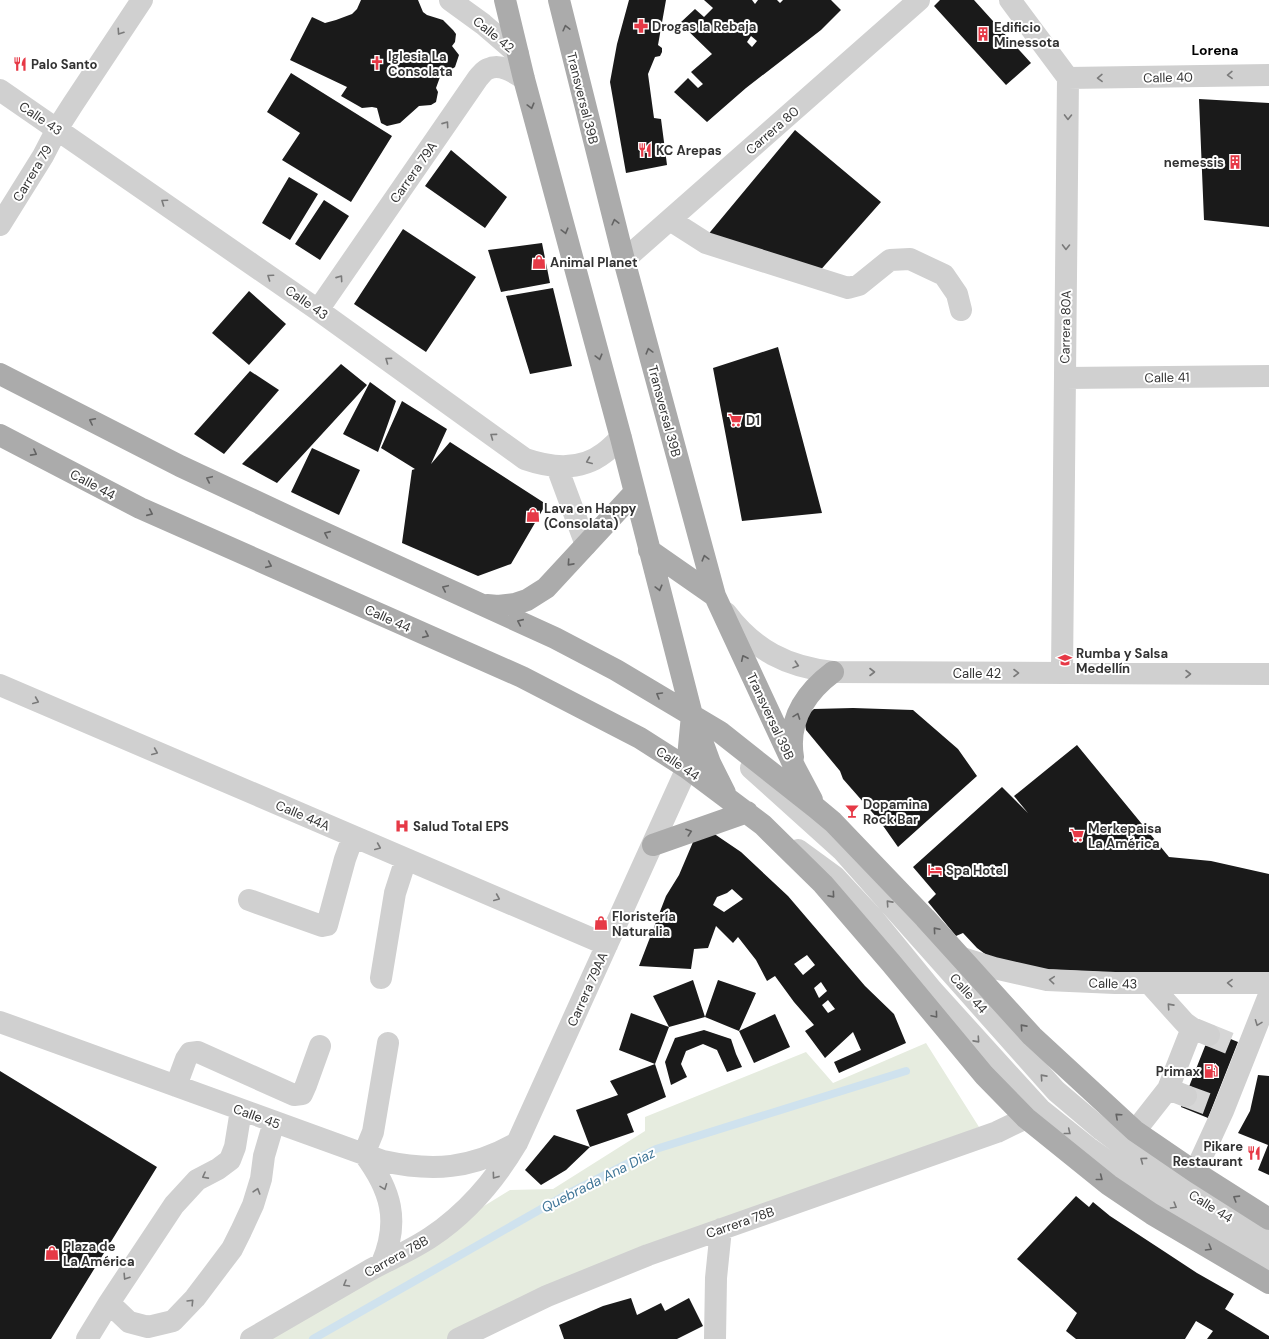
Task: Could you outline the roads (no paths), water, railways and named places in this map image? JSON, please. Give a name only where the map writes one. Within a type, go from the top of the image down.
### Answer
[{"type":"main road","points":[[505,0],[524,79],[621,438],[692,715],[710,763],[727,797]]},
{"type":"main road","name":"Transversal 39B","points":[[559,0],[624,260],[715,596],[795,768],[815,806]]},
{"type":"main road","name":"Calle 44","points":[[0,374],[180,466],[555,638],[623,674],[720,732],[815,806],[833,822],[925,918],[956,966],[1135,1131],[1195,1172],[1269,1219]]},
{"type":"main road","name":"Calle 44","points":[[0,435],[140,508],[522,678],[640,738],[687,768],[755,818],[823,884],[984,1075],[1026,1118],[1109,1185],[1140,1206],[1269,1283]]},
{"type":"main road","points":[[480,604],[498,606],[515,604],[537,594],[555,580],[634,493]]},
{"type":"main road","points":[[649,550],[715,596]]},
{"type":"main road","points":[[795,768],[792,754],[792,740],[798,713],[812,690],[833,672]]},
{"type":"main road","points":[[687,768],[692,715]]},
{"type":"main road","points":[[653,845],[755,818]]},
{"type":"street","name":"Carrera 79","points":[[0,225],[43,156],[57,129],[142,0]]},
{"type":"street","name":"Calle 42","points":[[450,0],[483,24],[518,54]]},
{"type":"street","name":"Carrera 80","points":[[624,260],[919,0]]},
{"type":"street","points":[[1010,0],[1068,78]]},
{"type":"street","name":"Carrera 79A","points":[[318,310],[478,78],[488,69],[501,67],[513,71],[524,79]]},
{"type":"street","name":"Calle 40","points":[[1068,78],[1269,75]]},
{"type":"street","name":"Carrera 80A","points":[[1062,673],[1068,78]]},
{"type":"street","name":"Calle 43","points":[[0,90],[318,310],[525,459],[557,467],[573,466],[589,461],[603,454],[621,438]]},
{"type":"street","points":[[670,220],[706,244],[848,288],[859,285],[890,260],[910,259],[944,275],[956,294],[960,310]]},
{"type":"street","name":"Calle 41","points":[[1065,378],[1269,376]]},
{"type":"street","points":[[557,467],[586,545]]},
{"type":"street","name":"Calle 42","points":[[715,596],[736,626],[763,650],[796,666],[814,670],[833,672],[1269,674]]},
{"type":"street","name":"Calle 44A","points":[[0,685],[607,945]]},
{"type":"street","name":"Calle 44","points":[[692,715],[842,850],[956,966],[1056,1091],[1102,1130],[1166,1178],[1269,1243]]},
{"type":"street","name":"Carrera 79AA","points":[[517,1143],[687,768]]},
{"type":"street","name":"Calle 44","points":[[755,818],[835,877],[873,918],[932,990],[1040,1109],[1090,1149],[1146,1189],[1269,1264]]},
{"type":"street","points":[[249,900],[322,926],[327,925],[345,859],[353,837]]},
{"type":"street","points":[[381,978],[395,893],[406,859]]},
{"type":"street","name":"Calle 43","points":[[956,966],[994,968],[1047,980],[1116,984],[1269,983]]},
{"type":"street","points":[[1135,1131],[1177,1092],[1200,1032],[1185,1023],[1149,983]]},
{"type":"street","points":[[1195,1172],[1242,1048],[1269,995]]},
{"type":"street","name":"Calle 45","points":[[0,1022],[383,1161],[422,1168],[462,1165],[500,1153],[517,1143]]},
{"type":"street","points":[[382,1263],[388,1249],[391,1235],[390,1206],[380,1178],[364,1154],[373,1132],[388,1043]]},
{"type":"street","points":[[176,1086],[186,1059],[190,1053],[198,1052],[294,1095],[302,1094],[320,1046]]},
{"type":"street","points":[[87,1339],[174,1205],[197,1180],[218,1169],[230,1160],[236,1147],[241,1110]]},
{"type":"street","name":"Carrera 78B","points":[[458,1339],[547,1296],[648,1255],[996,1132],[1026,1118]]},
{"type":"street","points":[[109,1303],[129,1322],[148,1327],[172,1320],[195,1298],[232,1248],[253,1205],[261,1179],[274,1122]]},
{"type":"street","name":"Carrera 78B","points":[[251,1339],[382,1263],[408,1251],[431,1237],[472,1203],[490,1183],[517,1143]]},
{"type":"street","points":[[230,1160],[262,1171]]},
{"type":"street","points":[[715,1339],[716,1278],[721,1229]]},
{"type":"waterway","name":"Quebrada Ana Diaz","points":[[313,1339],[571,1192],[656,1149],[906,1071]]},
{"type":"tunnel","points":[[1209,1035],[1236,1046]]},
{"type":"tunnel","points":[[1186,1096],[1213,1106]]},
{"type":"place","name":"Drogas la Rebaja","points":[[641,26]]},
{"type":"place","name":"Edificio Minessota","points":[[983,34]]},
{"type":"place","name":"Iglesia La Consolata","points":[[377,63]]},
{"type":"place","name":"Palo Santo","points":[[20,64]]},
{"type":"place","name":"KC Arepas","points":[[645,150]]},
{"type":"place","name":"nemessis","points":[[1235,162]]},
{"type":"place","name":"Animal Planet","points":[[539,262]]},
{"type":"place","name":"D1","points":[[735,420]]},
{"type":"place","name":"Lava en Happy (Consolata)","points":[[533,515]]},
{"type":"place","name":"Rumba y Salsa Medellín","points":[[1065,660]]},
{"type":"place","name":"Dopamina Rock Bar","points":[[852,811]]},
{"type":"place","name":"Salud Total EPS","points":[[402,826]]},
{"type":"place","name":"Merkepaisa La América","points":[[1077,835]]},
{"type":"place","name":"Spa Hotel","points":[[935,870]]},
{"type":"place","name":"Floristería Naturalia","points":[[601,923]]},
{"type":"place","name":"Primax","points":[[1211,1071]]},
{"type":"place","name":"Pikare Restaurant","points":[[1254,1153]]},
{"type":"place","name":"Plaza de La América","points":[[52,1253]]},
{"type":"district","name":"Lorena","points":[[1215,50]]}]
